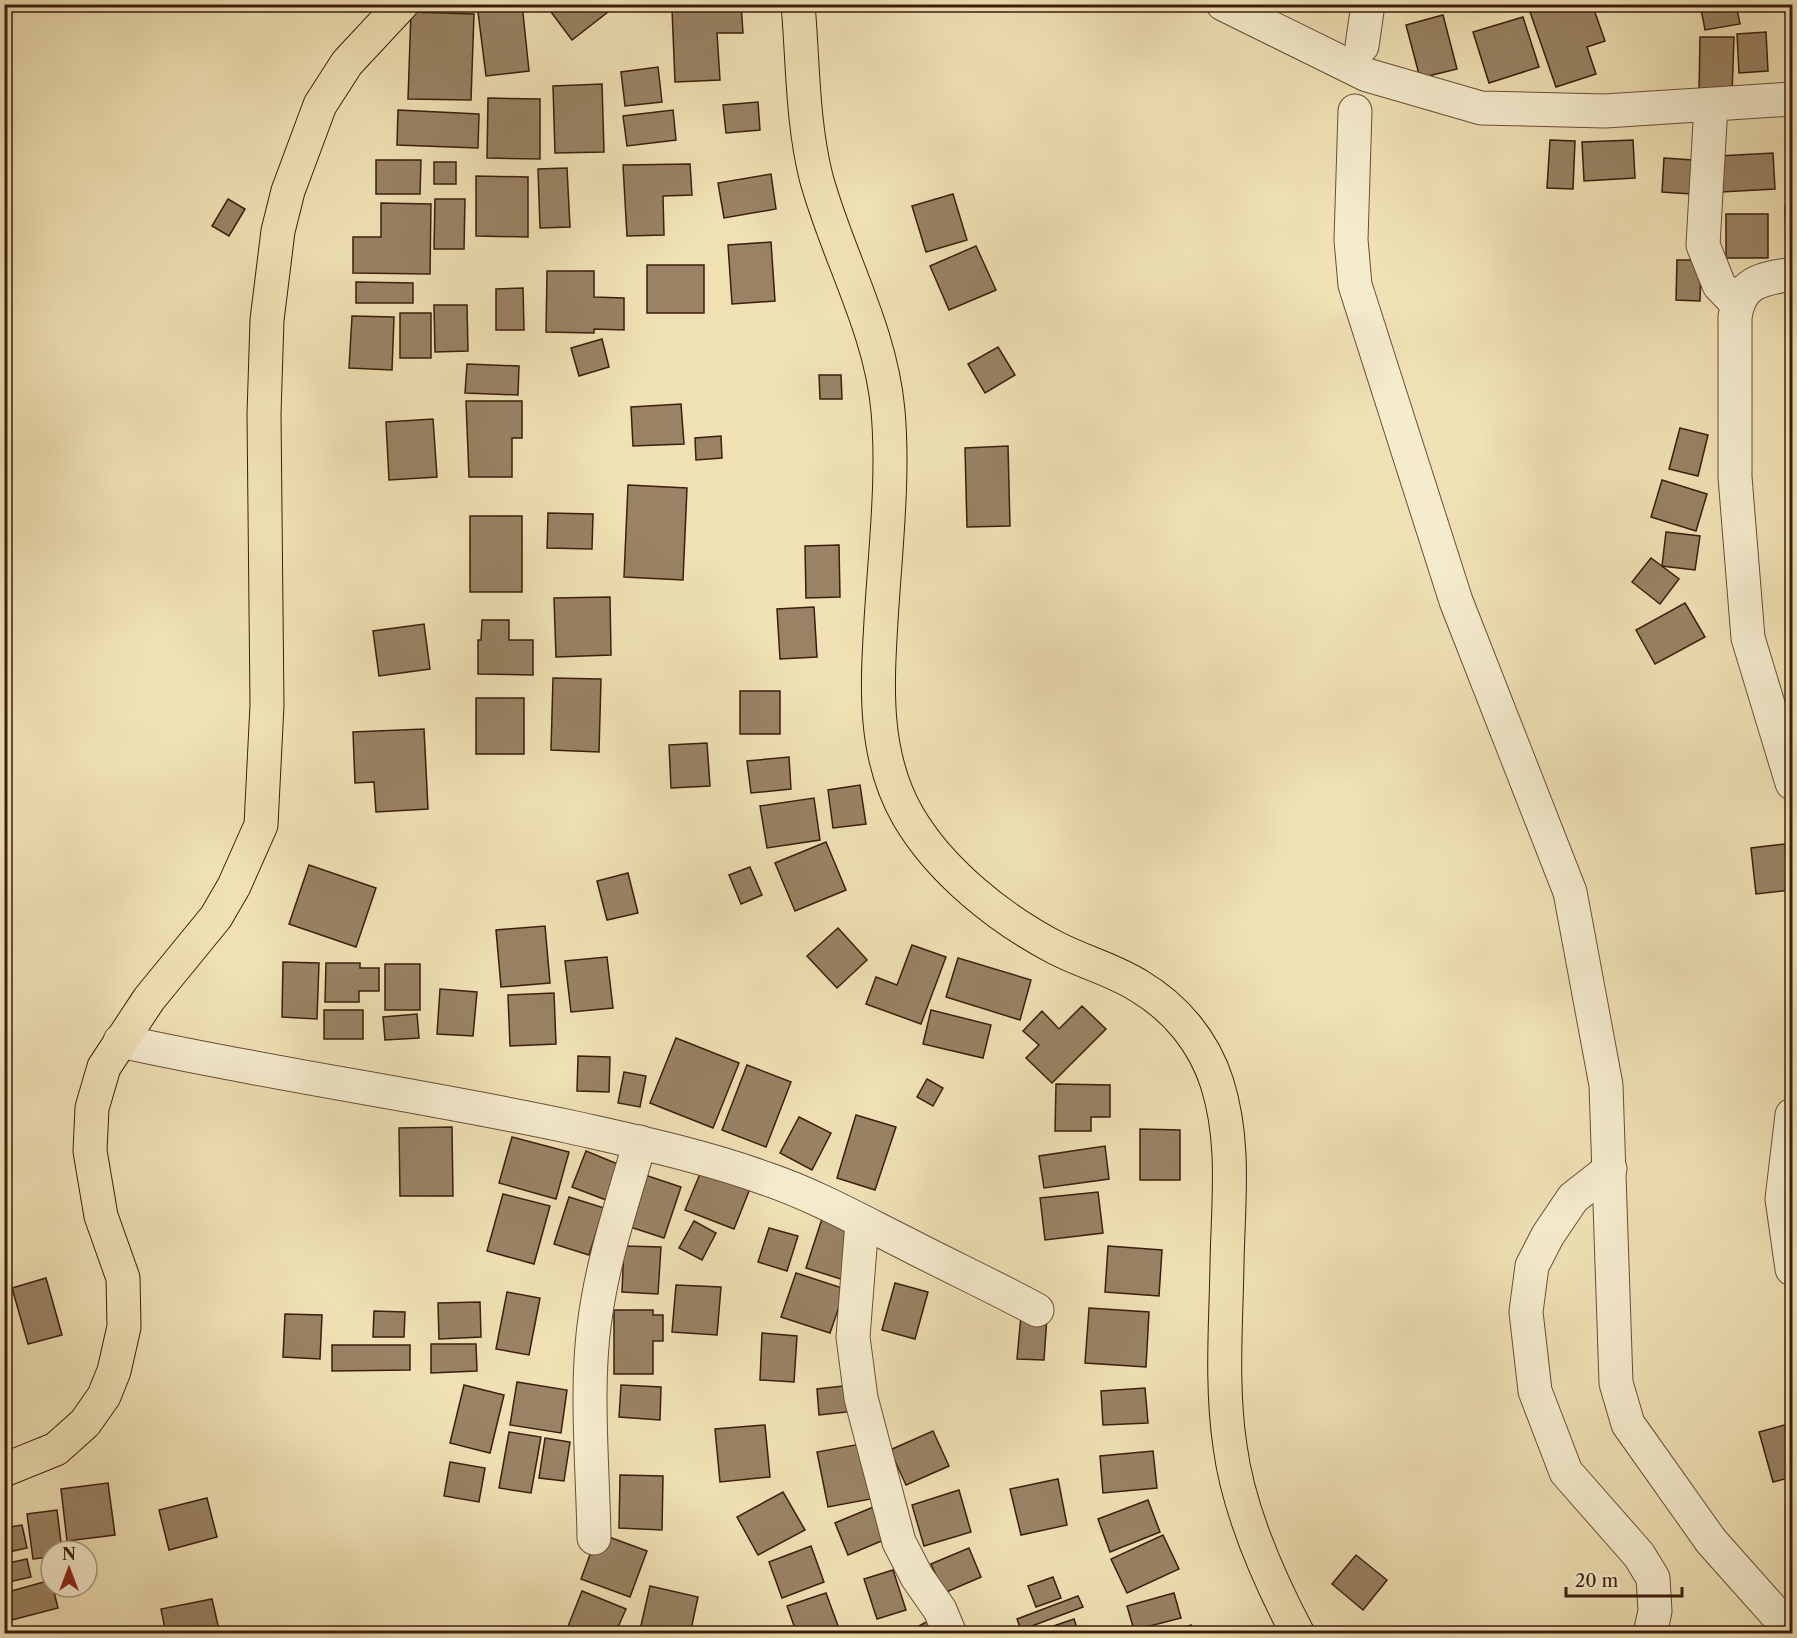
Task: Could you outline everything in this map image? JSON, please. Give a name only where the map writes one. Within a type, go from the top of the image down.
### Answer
[{"type":"highway","points":[[4,1470],[56,1449],[85,1423],[104,1396],[114,1371],[124,1327],[123,1278],[101,1216],[90,1151],[92,1108],[104,1067],[149,999],[216,917],[246,862],[261,825],[267,705],[264,414],[267,320],[278,231],[288,191],[320,105],[347,63],[402,4]]},
{"type":"highway","points":[[798,4],[807,128],[816,176],[869,328],[888,408],[890,452],[878,682],[880,735],[893,784],[908,816],[934,854],[1000,913],[1053,947],[1138,985],[1174,1013],[1201,1045],[1217,1085],[1227,1129],[1232,1173],[1224,1387],[1230,1447],[1243,1503],[1286,1611],[1298,1634]]},
{"type":"street","points":[[1223,4],[1367,75],[1458,103],[1502,109],[1605,111],[1792,99]]},
{"type":"street","points":[[1362,46],[1368,4]]},
{"type":"street","points":[[1711,105],[1703,245],[1719,285],[1737,304]]},
{"type":"street","points":[[1355,111],[1351,240],[1355,285],[1456,601],[1570,892],[1606,1085],[1616,1383],[1628,1424],[1711,1541],[1792,1632]]},
{"type":"street","points":[[1792,274],[1767,278],[1753,285],[1741,295],[1737,304],[1736,477],[1748,638],[1792,783]]},
{"type":"street","points":[[120,1041],[229,1065],[409,1094],[640,1142],[768,1179],[862,1222],[1037,1310]]},
{"type":"street","points":[[1792,1115],[1782,1199],[1792,1269]]},
{"type":"street","points":[[594,1538],[592,1376],[594,1321],[605,1261],[640,1142]]},
{"type":"street","points":[[1610,1169],[1573,1198],[1548,1235],[1532,1266],[1526,1312],[1535,1391],[1566,1472],[1639,1555],[1653,1578],[1655,1611],[1650,1634]]},
{"type":"street","points":[[862,1222],[853,1337],[861,1398],[899,1542],[917,1576],[940,1610],[950,1634]]},
{"type":"building","points":[[477,4],[522,4],[529,71],[486,76]]},
{"type":"building","points":[[545,4],[610,4],[613,8],[572,40]]},
{"type":"building","points":[[678,4],[741,4],[743,33],[717,33],[720,80],[675,82],[672,9],[678,8]]},
{"type":"building","points":[[1543,4],[1592,4],[1605,41],[1587,47],[1596,74],[1556,87],[1529,9]]},
{"type":"building","points":[[1700,4],[1736,4],[1740,24],[1705,30]]},
{"type":"building","points":[[411,12],[474,14],[471,100],[408,99]]},
{"type":"building","points":[[1443,15],[1457,69],[1420,78],[1406,25]]},
{"type":"building","points":[[1523,17],[1539,67],[1489,83],[1473,32]]},
{"type":"building","points":[[1766,32],[1768,71],[1739,73],[1737,34]]},
{"type":"building","points":[[1700,37],[1734,37],[1732,94],[1699,93]]},
{"type":"building","points":[[658,67],[662,102],[625,106],[621,72]]},
{"type":"building","points":[[602,84],[604,152],[555,153],[553,86]]},
{"type":"building","points":[[488,98],[540,99],[540,159],[487,158]]},
{"type":"building","points":[[758,102],[760,130],[726,133],[723,105]]},
{"type":"building","points":[[398,110],[479,114],[478,148],[397,145]]},
{"type":"building","points":[[673,110],[676,140],[627,146],[623,116]]},
{"type":"building","points":[[1550,140],[1575,141],[1573,189],[1547,188]]},
{"type":"building","points":[[1633,140],[1635,178],[1584,181],[1582,142]]},
{"type":"building","points":[[1773,153],[1775,189],[1721,192],[1719,156]]},
{"type":"building","points":[[1664,158],[1693,160],[1691,194],[1662,192]]},
{"type":"building","points":[[376,160],[421,160],[420,194],[376,194]]},
{"type":"building","points":[[434,162],[456,162],[456,184],[434,184]]},
{"type":"building","points":[[690,164],[692,195],[663,196],[664,235],[627,236],[623,165]]},
{"type":"building","points":[[567,168],[570,227],[540,228],[538,169]]},
{"type":"building","points":[[771,174],[776,209],[724,218],[718,183]]},
{"type":"building","points":[[476,176],[528,177],[528,237],[476,236]]},
{"type":"building","points":[[953,194],[967,240],[926,252],[912,206]]},
{"type":"building","points":[[228,199],[245,209],[229,236],[212,226]]},
{"type":"building","points":[[435,199],[465,199],[464,249],[434,249]]},
{"type":"building","points":[[381,203],[431,204],[430,274],[353,273],[353,237],[381,237]]},
{"type":"building","points":[[1792,206],[1792,240],[1786,240],[1785,207]]},
{"type":"building","points":[[1726,214],[1768,214],[1768,258],[1726,258]]},
{"type":"building","points":[[771,242],[775,301],[732,304],[728,245]]},
{"type":"building","points":[[976,246],[996,290],[949,310],[930,266]]},
{"type":"building","points":[[1677,260],[1701,260],[1700,301],[1676,300]]},
{"type":"building","points":[[647,265],[704,265],[704,313],[647,313]]},
{"type":"building","points":[[547,271],[594,271],[594,297],[624,298],[624,330],[594,329],[594,333],[546,332]]},
{"type":"building","points":[[356,282],[413,283],[413,303],[356,303]]},
{"type":"building","points":[[523,288],[524,330],[496,330],[496,289]]},
{"type":"building","points":[[434,305],[467,305],[468,351],[435,352]]},
{"type":"building","points":[[400,313],[431,313],[431,358],[400,358]]},
{"type":"building","points":[[352,316],[394,317],[392,370],[349,368]]},
{"type":"building","points":[[602,339],[609,367],[579,376],[571,348]]},
{"type":"building","points":[[998,347],[1015,375],[985,393],[968,364]]},
{"type":"building","points":[[467,364],[519,366],[518,395],[465,393]]},
{"type":"building","points":[[819,375],[841,375],[842,399],[820,399]]},
{"type":"building","points":[[466,401],[522,401],[522,438],[512,438],[512,477],[469,477]]},
{"type":"building","points":[[681,404],[684,444],[633,446],[631,407]]},
{"type":"building","points":[[433,419],[437,477],[389,480],[386,422]]},
{"type":"building","points":[[1680,428],[1708,435],[1698,476],[1669,469]]},
{"type":"building","points":[[721,436],[722,458],[696,460],[695,438]]},
{"type":"building","points":[[1008,446],[1010,526],[967,527],[965,448]]},
{"type":"building","points":[[1662,480],[1707,494],[1696,531],[1651,517]]},
{"type":"building","points":[[628,485],[687,488],[683,580],[624,577]]},
{"type":"building","points":[[548,513],[593,514],[592,549],[547,548]]},
{"type":"building","points":[[470,516],[522,516],[522,592],[470,592]]},
{"type":"building","points":[[1666,532],[1700,536],[1695,570],[1662,566]]},
{"type":"building","points":[[839,545],[840,597],[806,598],[805,546]]},
{"type":"building","points":[[1651,558],[1679,579],[1660,604],[1632,582]]},
{"type":"building","points":[[610,597],[611,655],[556,657],[554,598]]},
{"type":"building","points":[[1685,603],[1705,637],[1655,664],[1636,630]]},
{"type":"building","points":[[814,607],[817,657],[780,659],[777,609]]},
{"type":"building","points":[[482,620],[509,620],[509,640],[533,640],[533,675],[478,674],[478,640],[481,640]]},
{"type":"building","points":[[424,624],[430,669],[379,676],[373,631]]},
{"type":"building","points":[[553,678],[601,679],[599,752],[551,750]]},
{"type":"building","points":[[740,691],[780,691],[780,734],[740,734]]},
{"type":"building","points":[[476,698],[524,698],[524,754],[476,754]]},
{"type":"building","points":[[424,729],[428,809],[376,812],[374,782],[355,783],[353,732]]},
{"type":"building","points":[[707,743],[710,786],[671,788],[669,745]]},
{"type":"building","points":[[789,757],[791,789],[751,793],[747,761]]},
{"type":"building","points":[[860,785],[866,824],[833,828],[828,790]]},
{"type":"building","points":[[814,798],[820,840],[767,848],[760,806]]},
{"type":"building","points":[[826,842],[846,890],[795,911],[775,863]]},
{"type":"building","points":[[1785,844],[1790,890],[1756,894],[1751,848]]},
{"type":"building","points":[[309,865],[376,888],[356,947],[289,924]]},
{"type":"building","points":[[750,867],[762,895],[741,904],[729,875]]},
{"type":"building","points":[[628,873],[638,913],[607,920],[597,881]]},
{"type":"building","points":[[545,926],[550,983],[501,987],[496,930]]},
{"type":"building","points":[[838,928],[867,960],[837,988],[807,956]]},
{"type":"building","points":[[912,945],[946,957],[921,1024],[866,1004],[876,977],[897,985]]},
{"type":"building","points":[[607,957],[613,1008],[571,1012],[565,961]]},
{"type":"building","points":[[958,958],[1031,980],[1020,1020],[946,997]]},
{"type":"building","points":[[283,962],[319,963],[317,1019],[282,1017]]},
{"type":"building","points":[[326,963],[360,963],[360,968],[379,968],[379,991],[359,991],[359,1002],[325,1002]]},
{"type":"building","points":[[385,964],[420,964],[420,1010],[385,1010]]},
{"type":"building","points":[[440,989],[477,992],[473,1036],[437,1034]]},
{"type":"building","points":[[554,993],[556,1044],[510,1046],[508,995]]},
{"type":"building","points":[[1082,1006],[1106,1029],[1052,1083],[1026,1058],[1039,1045],[1023,1031],[1042,1011],[1059,1029]]},
{"type":"building","points":[[324,1010],[363,1010],[363,1039],[324,1039]]},
{"type":"building","points":[[931,1010],[991,1025],[983,1058],[923,1044]]},
{"type":"building","points":[[417,1014],[419,1038],[385,1040],[383,1017]]},
{"type":"building","points":[[676,1038],[739,1063],[713,1128],[650,1103]]},
{"type":"building","points":[[578,1056],[610,1057],[609,1092],[577,1091]]},
{"type":"building","points":[[747,1065],[791,1082],[766,1147],[722,1130]]},
{"type":"building","points":[[624,1072],[646,1076],[640,1107],[618,1103]]},
{"type":"building","points":[[927,1079],[943,1088],[933,1106],[917,1097]]},
{"type":"building","points":[[1056,1084],[1110,1085],[1110,1117],[1091,1117],[1091,1131],[1055,1131]]},
{"type":"building","points":[[856,1115],[896,1127],[875,1190],[837,1178]]},
{"type":"building","points":[[799,1117],[831,1133],[812,1170],[780,1153]]},
{"type":"building","points":[[452,1127],[453,1196],[400,1196],[399,1128]]},
{"type":"building","points":[[1140,1129],[1180,1130],[1180,1180],[1140,1180]]},
{"type":"building","points":[[512,1137],[569,1152],[556,1199],[499,1183]]},
{"type":"building","points":[[1105,1146],[1109,1179],[1044,1188],[1039,1156]]},
{"type":"building","points":[[586,1151],[620,1165],[606,1200],[572,1187]]},
{"type":"building","points":[[705,1162],[753,1181],[734,1229],[685,1210]]},
{"type":"building","points":[[642,1174],[681,1187],[664,1238],[624,1225]]},
{"type":"building","points":[[1098,1192],[1103,1233],[1045,1240],[1040,1198]]},
{"type":"building","points":[[503,1194],[550,1206],[534,1264],[487,1251]]},
{"type":"building","points":[[569,1197],[604,1208],[589,1255],[554,1244]]},
{"type":"building","points":[[822,1219],[860,1230],[844,1280],[806,1268]]},
{"type":"building","points":[[694,1221],[716,1233],[702,1260],[679,1248]]},
{"type":"building","points":[[769,1228],[798,1236],[787,1271],[758,1262]]},
{"type":"building","points":[[624,1246],[661,1247],[658,1294],[622,1292]]},
{"type":"building","points":[[1108,1246],[1162,1250],[1159,1296],[1105,1292]]},
{"type":"building","points":[[796,1273],[845,1289],[830,1333],[781,1317]]},
{"type":"building","points":[[46,1278],[62,1335],[28,1344],[12,1288]]},
{"type":"building","points":[[895,1283],[928,1292],[915,1339],[882,1330]]},
{"type":"building","points":[[676,1285],[721,1287],[717,1335],[672,1332]]},
{"type":"building","points":[[507,1292],[540,1298],[529,1355],[496,1349]]},
{"type":"building","points":[[480,1302],[481,1337],[439,1339],[438,1303]]},
{"type":"building","points":[[1089,1308],[1149,1312],[1146,1367],[1085,1363]]},
{"type":"building","points":[[614,1310],[653,1310],[653,1315],[663,1315],[663,1341],[653,1341],[653,1374],[614,1374]]},
{"type":"building","points":[[374,1311],[405,1312],[404,1337],[373,1337]]},
{"type":"building","points":[[285,1314],[322,1315],[320,1359],[283,1357]]},
{"type":"building","points":[[1021,1315],[1047,1316],[1044,1360],[1017,1359]]},
{"type":"building","points":[[762,1333],[797,1336],[794,1382],[760,1380]]},
{"type":"building","points":[[431,1344],[476,1344],[477,1371],[431,1373]]},
{"type":"building","points":[[332,1345],[410,1345],[410,1370],[332,1371]]},
{"type":"building","points":[[517,1382],[567,1390],[561,1433],[510,1425]]},
{"type":"building","points":[[464,1385],[504,1395],[490,1453],[450,1443]]},
{"type":"building","points":[[621,1385],[661,1387],[660,1420],[619,1417]]},
{"type":"building","points":[[852,1385],[855,1411],[819,1415],[817,1389]]},
{"type":"building","points":[[1145,1388],[1148,1423],[1103,1425],[1101,1391]]},
{"type":"building","points":[[1792,1423],[1792,1477],[1773,1482],[1759,1432]]},
{"type":"building","points":[[765,1425],[770,1477],[720,1482],[715,1429]]},
{"type":"building","points":[[933,1431],[949,1466],[906,1485],[890,1450]]},
{"type":"building","points":[[509,1432],[541,1437],[531,1493],[499,1488]]},
{"type":"building","points":[[545,1438],[570,1442],[564,1481],[539,1478]]},
{"type":"building","points":[[866,1443],[876,1498],[828,1507],[817,1452]]},
{"type":"building","points":[[1153,1451],[1157,1488],[1103,1493],[1100,1456]]},
{"type":"building","points":[[450,1462],[485,1468],[479,1502],[444,1496]]},
{"type":"building","points":[[620,1475],[663,1476],[662,1530],[619,1528]]},
{"type":"building","points":[[1058,1479],[1067,1525],[1021,1535],[1010,1489]]},
{"type":"building","points":[[108,1483],[115,1535],[67,1539],[61,1489]]},
{"type":"building","points":[[959,1490],[971,1532],[924,1546],[912,1505]]},
{"type":"building","points":[[783,1492],[805,1530],[758,1555],[737,1517]]},
{"type":"building","points":[[207,1498],[217,1537],[169,1550],[159,1510]]},
{"type":"building","points":[[1148,1500],[1160,1532],[1110,1552],[1098,1519]]},
{"type":"building","points":[[878,1505],[891,1537],[848,1555],[835,1523]]},
{"type":"building","points":[[57,1510],[61,1539],[39,1539],[39,1558],[33,1559],[27,1514]]},
{"type":"building","points":[[22,1525],[27,1548],[4,1553],[4,1528]]},
{"type":"building","points":[[598,1533],[647,1551],[630,1597],[581,1579]]},
{"type":"building","points":[[1163,1535],[1179,1569],[1127,1593],[1111,1559]]},
{"type":"building","points":[[811,1546],[824,1582],[782,1598],[769,1562]]},
{"type":"building","points":[[969,1548],[981,1577],[944,1593],[931,1564]]},
{"type":"building","points":[[1356,1555],[1387,1580],[1363,1610],[1332,1584]]},
{"type":"building","points":[[27,1559],[31,1577],[4,1583],[4,1564]]},
{"type":"building","points":[[893,1570],[906,1610],[877,1619],[864,1579]]},
{"type":"building","points":[[1053,1577],[1061,1598],[1036,1607],[1028,1586]]},
{"type":"building","points":[[39,1583],[39,1599],[56,1599],[58,1608],[4,1622],[4,1593]]},
{"type":"building","points":[[650,1586],[698,1597],[690,1634],[639,1634]]},
{"type":"building","points":[[582,1591],[626,1609],[615,1634],[565,1634]]},
{"type":"building","points":[[826,1593],[841,1634],[797,1634],[787,1606]]},
{"type":"building","points":[[1174,1593],[1181,1618],[1134,1630],[1127,1606]]},
{"type":"building","points":[[1078,1596],[1083,1607],[1021,1630],[1017,1619]]},
{"type":"building","points":[[212,1599],[220,1634],[166,1634],[161,1609]]},
{"type":"building","points":[[1074,1619],[1079,1634],[1036,1632]]},
{"type":"building","points":[[930,1620],[938,1634],[904,1634]]},
{"type":"building","points":[[1191,1625],[1194,1634],[1168,1634]]}]
